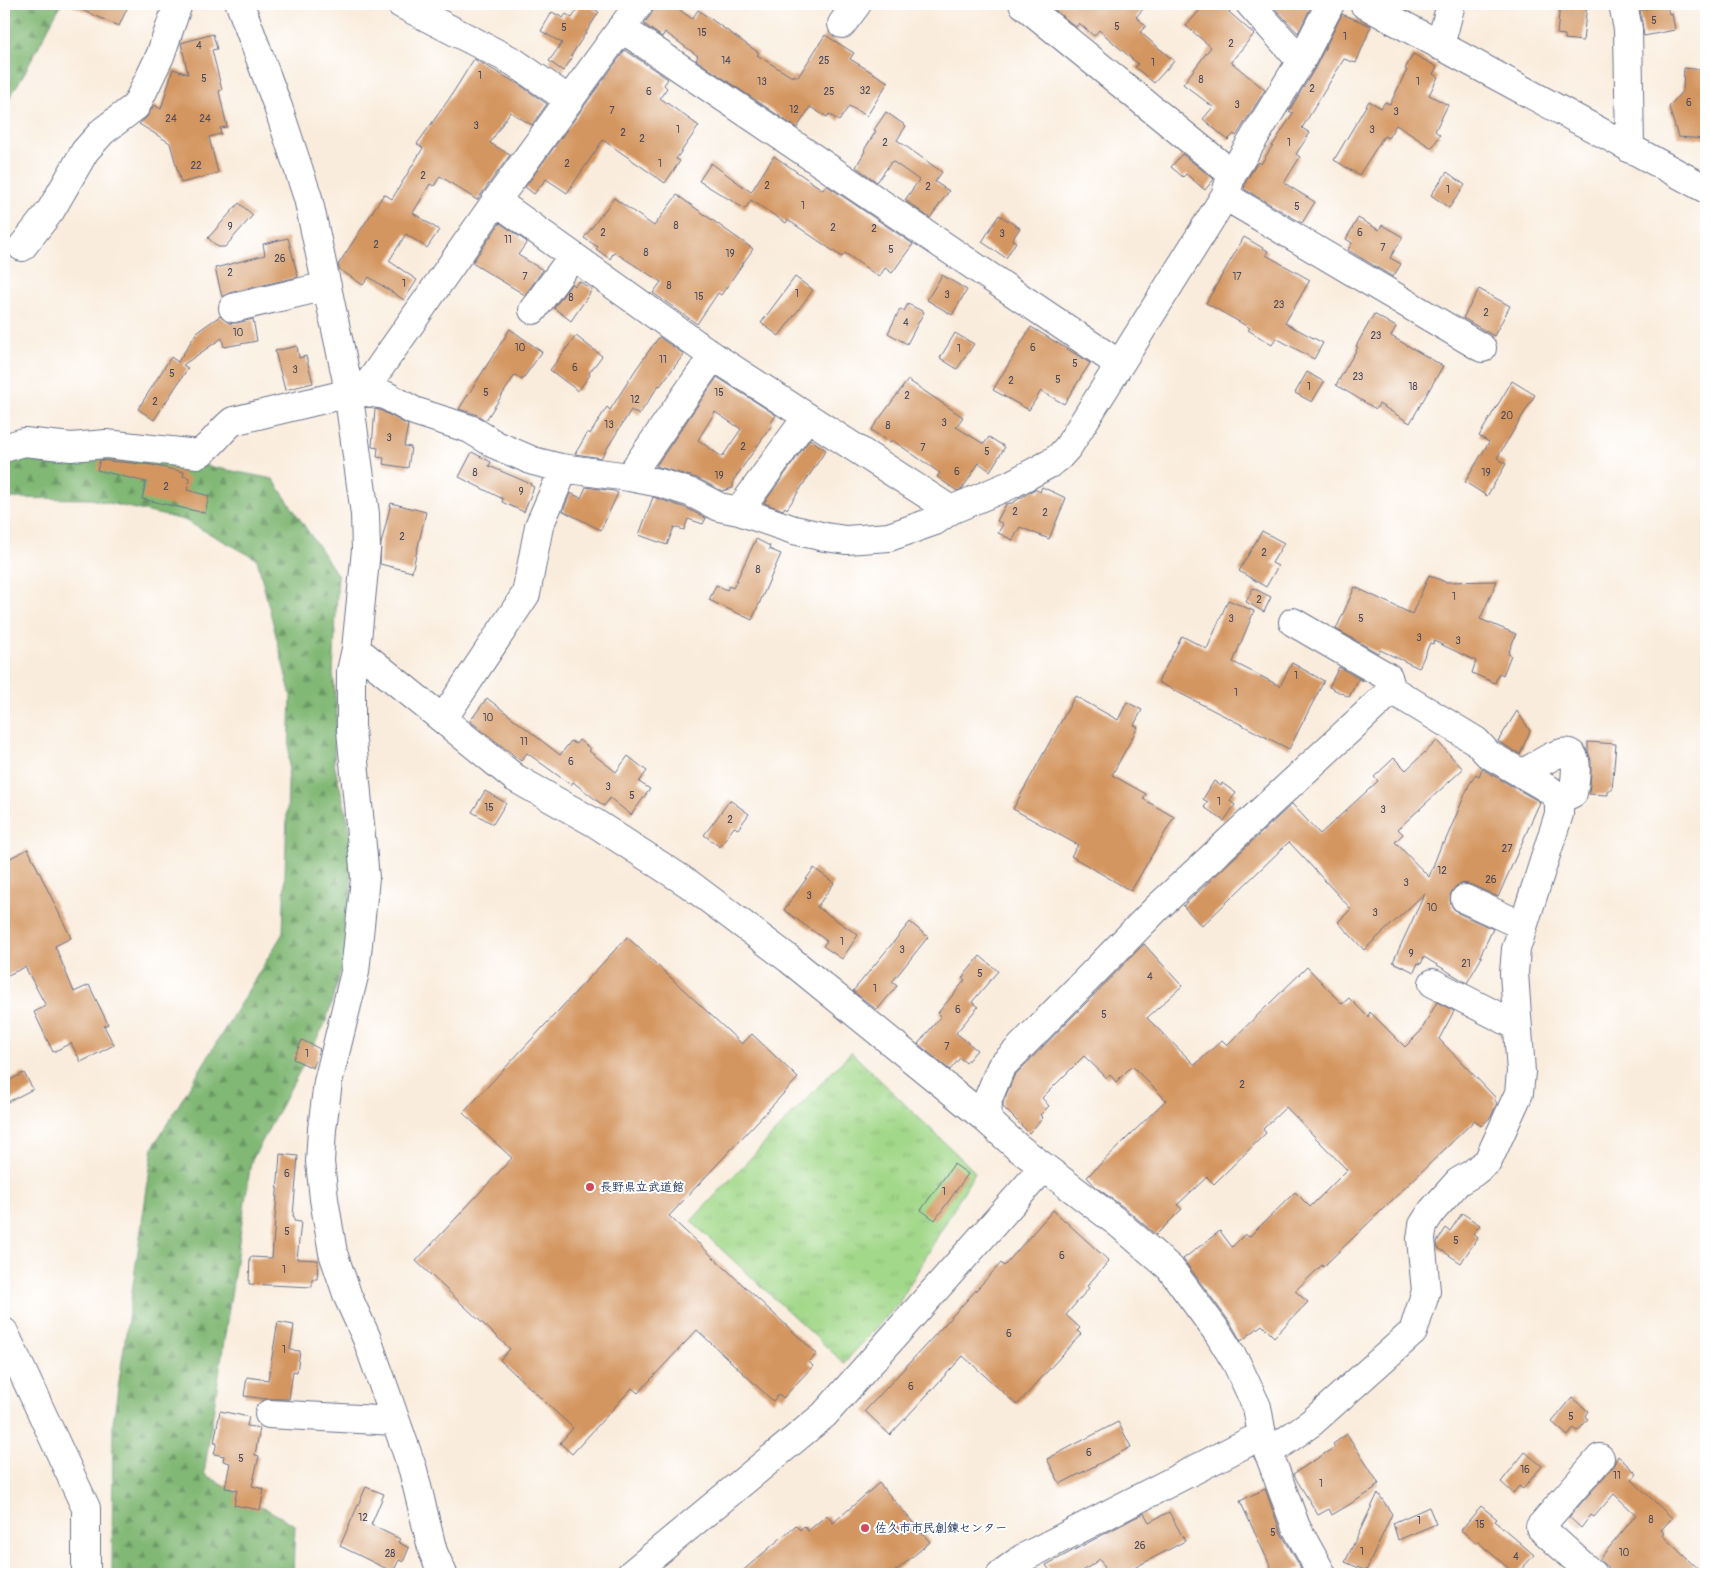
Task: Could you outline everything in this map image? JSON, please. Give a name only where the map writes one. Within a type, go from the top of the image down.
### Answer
[{"type":"street","points":[[22,247],[51,210],[85,151],[103,131],[136,106],[160,56],[178,4]]},
{"type":"street","points":[[240,4],[278,106],[308,198],[346,376],[353,392],[365,514],[366,550],[352,672],[351,730],[355,781],[363,838],[365,878],[355,972],[328,1082],[320,1162],[333,1253],[413,1470],[432,1567]]},
{"type":"street","points":[[401,4],[514,62],[569,100]]},
{"type":"street","points":[[4,448],[24,442],[71,447],[106,444],[198,454],[210,446],[224,428],[233,421],[353,392],[369,382],[638,4]]},
{"type":"street","points":[[1023,4],[1228,185],[1482,348]]},
{"type":"street","points":[[1250,4],[1301,61]]},
{"type":"street","points":[[353,392],[385,395],[414,411],[470,429],[496,445],[532,461],[564,469],[629,477],[677,487],[719,507],[739,511],[802,532],[825,537],[861,540],[889,537],[935,521],[951,510],[1010,485],[1059,457],[1075,435],[1228,185],[1301,61],[1330,4]]},
{"type":"street","points":[[1364,4],[1706,190]]},
{"type":"street","points":[[1440,46],[1451,4]]},
{"type":"street","points":[[1622,4],[1628,29],[1630,149]]},
{"type":"street","points":[[621,28],[1119,364]]},
{"type":"street","points":[[496,201],[713,356],[951,510]]},
{"type":"street","points":[[533,310],[573,256]]},
{"type":"street","points":[[232,308],[327,286]]},
{"type":"street","points":[[629,477],[713,356]]},
{"type":"street","points":[[739,511],[806,417]]},
{"type":"street","points":[[443,720],[526,594],[539,526],[564,469]]},
{"type":"street","points":[[1001,1574],[1023,1558],[1311,1423],[1413,1332],[1426,1291],[1422,1239],[1423,1225],[1432,1210],[1458,1182],[1488,1161],[1519,1093],[1520,1079],[1514,973],[1516,949],[1559,814],[1559,800],[1550,790],[1488,754],[1476,741],[1392,690],[1388,677],[1293,622]]},
{"type":"street","points":[[356,649],[515,778],[595,823],[688,884],[789,959],[987,1120],[1016,1146],[1118,1223],[1170,1268],[1218,1333],[1237,1364],[1257,1407],[1265,1444],[1296,1527],[1322,1574]]},
{"type":"street","points":[[987,1120],[988,1099],[1001,1067],[1157,908],[1392,690]]},
{"type":"street","points":[[1522,774],[1557,753],[1564,751],[1571,754],[1576,760],[1577,773],[1573,793],[1559,800]]},
{"type":"street","points":[[1465,899],[1523,926]]},
{"type":"street","points":[[1433,983],[1517,1026]]},
{"type":"street","points":[[630,1574],[824,1415],[1044,1167]]},
{"type":"street","points":[[4,1332],[86,1508],[86,1574]]},
{"type":"street","points":[[269,1414],[395,1421]]},
{"type":"street","points":[[1592,1574],[1540,1527],[1600,1458]]},
{"type":"green space","points":[[4,4],[61,4],[4,107]]},
{"type":"green space","points":[[4,438],[71,439],[273,479],[338,576],[333,674],[337,711],[334,763],[352,837],[350,938],[326,1022],[251,1162],[204,1474],[295,1525],[293,1574],[112,1574],[113,1423],[153,1147],[283,933],[291,696],[257,559],[184,520],[91,499],[4,498]]},
{"type":"green space","points":[[851,1052],[975,1172],[899,1303],[844,1363],[691,1221]]},
{"type":"building","points":[[68,4],[129,4],[119,26]]},
{"type":"building","points":[[581,4],[585,4],[599,12],[563,71],[549,61],[562,43],[541,31],[552,12],[563,18],[566,14],[572,18]]},
{"type":"building","points":[[655,4],[672,4],[692,19],[698,10],[759,53],[757,55],[792,77],[794,75],[798,77],[825,35],[854,53],[850,59],[888,82],[867,116],[849,106],[839,121],[829,114],[827,117],[810,107],[797,128],[696,60],[698,56],[665,32],[662,37],[644,24],[652,13]]},
{"type":"building","points":[[1047,4],[1148,4],[1136,17],[1146,26],[1140,32],[1174,61],[1154,83],[1135,67],[1138,64],[1099,30],[1094,36],[1079,23],[1076,27]]},
{"type":"building","points":[[1205,4],[1235,4],[1229,12],[1254,34],[1231,62],[1265,90],[1236,136],[1234,134],[1228,140],[1203,119],[1213,107],[1183,84],[1211,47],[1186,26]]},
{"type":"building","points":[[1271,4],[1302,4],[1310,9],[1298,33]]},
{"type":"building","points":[[1560,4],[1587,4],[1583,41],[1565,39],[1565,35],[1557,34]]},
{"type":"building","points":[[1667,5],[1669,14],[1672,13],[1675,30],[1644,36],[1640,10]]},
{"type":"building","points":[[1342,14],[1371,26],[1356,63],[1344,59],[1302,128],[1310,133],[1296,154],[1300,157],[1284,183],[1315,202],[1302,223],[1244,189],[1246,181],[1258,162],[1261,164],[1293,113],[1289,111],[1315,68]]},
{"type":"building","points":[[213,34],[217,49],[212,50],[222,90],[219,91],[227,127],[220,128],[221,134],[209,137],[218,173],[181,183],[170,143],[139,124],[146,118],[154,105],[161,109],[173,69],[188,74],[181,43]]},
{"type":"building","points":[[625,50],[668,79],[664,85],[667,88],[660,98],[699,126],[676,159],[680,161],[665,183],[603,140],[567,193],[546,179],[534,194],[525,187]]},
{"type":"building","points":[[1413,54],[1437,67],[1433,74],[1438,77],[1429,95],[1448,105],[1435,131],[1440,135],[1432,148],[1396,125],[1388,138],[1384,136],[1359,175],[1334,160],[1369,101],[1381,108],[1385,102],[1390,104]]},
{"type":"building","points":[[474,59],[520,85],[547,104],[532,125],[510,112],[490,143],[510,155],[477,200],[440,176],[434,186],[430,184],[413,213],[439,230],[427,248],[406,234],[389,261],[417,280],[404,300],[369,277],[363,285],[339,269],[338,265],[384,194],[392,199],[423,148],[417,144],[449,99]]},
{"type":"building","points":[[1684,68],[1706,70],[1706,139],[1678,137],[1669,107],[1683,90]]},
{"type":"building","points":[[886,112],[906,126],[897,140],[942,172],[935,182],[949,191],[930,218],[905,200],[919,180],[892,161],[877,182],[856,167],[876,131],[874,130]]},
{"type":"building","points":[[1182,154],[1214,179],[1205,190],[1186,174],[1183,177],[1171,167]]},
{"type":"building","points":[[774,156],[823,190],[826,185],[913,244],[892,273],[885,268],[879,277],[845,253],[842,257],[788,220],[786,223],[751,200],[745,209],[699,181],[711,163],[751,192]]},
{"type":"building","points":[[1447,172],[1465,185],[1449,208],[1431,195]]},
{"type":"building","points":[[677,195],[753,249],[721,295],[718,293],[697,324],[653,293],[661,282],[614,252],[610,259],[596,249],[598,247],[584,238],[614,198],[654,226]]},
{"type":"building","points":[[239,203],[253,215],[225,247],[218,247],[208,238]]},
{"type":"building","points":[[999,215],[1020,228],[1012,240],[1016,242],[1006,258],[982,242]]},
{"type":"building","points":[[1358,218],[1379,230],[1382,225],[1403,237],[1390,258],[1401,264],[1393,277],[1348,250],[1352,243],[1346,239]]},
{"type":"building","points":[[500,223],[527,242],[518,255],[543,270],[525,295],[472,263]]},
{"type":"building","points":[[1244,237],[1268,251],[1266,255],[1310,280],[1285,323],[1323,343],[1314,359],[1276,338],[1272,345],[1248,330],[1250,328],[1206,303]]},
{"type":"building","points":[[288,238],[298,277],[229,293],[222,297],[215,268],[265,255],[263,244]]},
{"type":"building","points":[[942,275],[967,290],[952,315],[927,300]]},
{"type":"building","points":[[795,277],[813,290],[779,336],[761,323]]},
{"type":"building","points":[[579,281],[592,290],[571,321],[554,308],[572,283],[575,286]]},
{"type":"building","points":[[1479,289],[1510,306],[1494,336],[1463,318]]},
{"type":"building","points":[[908,304],[924,312],[907,344],[888,333],[900,309],[904,311]]},
{"type":"building","points":[[1374,314],[1396,327],[1391,336],[1443,366],[1410,423],[1379,404],[1376,409],[1336,385]]},
{"type":"building","points":[[220,316],[229,323],[253,319],[257,341],[224,347],[222,338],[183,365],[188,368],[154,420],[138,409],[171,357],[178,362],[197,332]]},
{"type":"building","points":[[1031,327],[1090,363],[1064,404],[1041,391],[1029,410],[993,390]]},
{"type":"building","points":[[510,329],[542,352],[522,380],[515,375],[486,420],[459,409]]},
{"type":"building","points":[[955,333],[974,344],[957,369],[940,358]]},
{"type":"building","points":[[576,336],[602,356],[578,391],[550,370]]},
{"type":"building","points":[[659,337],[684,354],[659,385],[639,415],[631,410],[601,458],[575,454],[588,432],[590,434],[607,407],[610,410]]},
{"type":"building","points":[[297,346],[299,358],[306,356],[313,383],[285,390],[275,351]]},
{"type":"building","points":[[1307,372],[1324,382],[1312,402],[1295,393]]},
{"type":"building","points":[[717,377],[776,415],[770,424],[772,425],[733,481],[733,488],[722,491],[697,478],[656,466]],"holes":[[[715,412],[741,429],[722,457],[698,440]]]},
{"type":"building","points":[[908,380],[963,417],[956,427],[984,444],[989,437],[1005,447],[990,471],[979,463],[962,489],[957,491],[937,477],[940,473],[892,440],[890,443],[871,430]]},
{"type":"building","points":[[1512,381],[1535,395],[1497,458],[1506,464],[1487,496],[1465,482],[1489,442],[1479,436]]},
{"type":"building","points":[[375,409],[408,425],[404,446],[411,447],[408,468],[383,464],[384,458],[377,457],[378,448],[372,447]]},
{"type":"building","points":[[810,439],[826,450],[787,509],[785,507],[783,510],[764,503]]},
{"type":"building","points":[[472,452],[491,462],[489,466],[534,487],[524,512],[502,502],[503,499],[459,477]]},
{"type":"building","points":[[100,460],[152,465],[184,472],[183,476],[190,478],[187,490],[209,496],[205,513],[142,499],[146,482],[97,470]]},
{"type":"building","points":[[586,487],[618,493],[601,530],[563,511],[570,493],[581,498]]},
{"type":"building","points":[[1042,487],[1066,498],[1049,539],[1020,527],[1013,540],[998,533],[1003,524],[997,521],[1006,504],[1012,503],[1035,489],[1040,492]]},
{"type":"building","points":[[653,497],[686,508],[706,518],[703,524],[688,519],[684,530],[674,527],[667,545],[639,535]]},
{"type":"building","points":[[391,503],[426,512],[412,572],[380,564],[381,544]]},
{"type":"building","points":[[1262,531],[1284,543],[1272,563],[1278,566],[1266,587],[1239,571]]},
{"type":"building","points":[[756,539],[770,546],[769,549],[781,554],[752,620],[709,600],[716,585],[727,590],[729,586],[733,588]]},
{"type":"building","points":[[1429,575],[1445,582],[1497,581],[1480,619],[1516,634],[1508,654],[1511,655],[1503,675],[1499,673],[1495,683],[1472,673],[1476,661],[1434,641],[1433,644],[1430,643],[1419,668],[1380,650],[1378,653],[1336,629],[1355,587],[1412,614]]},
{"type":"building","points":[[1253,588],[1271,597],[1264,612],[1246,602]]},
{"type":"building","points":[[1228,600],[1254,611],[1233,662],[1280,686],[1292,663],[1324,681],[1289,749],[1158,682],[1182,636],[1207,649]]},
{"type":"building","points":[[1339,667],[1359,679],[1349,697],[1329,687]]},
{"type":"building","points":[[1075,696],[1118,720],[1127,702],[1142,710],[1134,725],[1138,727],[1112,775],[1146,794],[1143,799],[1174,817],[1131,891],[1071,856],[1078,845],[1013,809]]},
{"type":"building","points":[[487,698],[560,755],[571,741],[576,744],[579,740],[591,749],[589,751],[616,772],[628,756],[647,771],[639,782],[650,789],[631,815],[610,798],[604,806],[573,782],[571,785],[527,753],[521,761],[470,721]]},
{"type":"building","points":[[1517,711],[1530,731],[1520,754],[1498,741]]},
{"type":"building","points":[[1437,741],[1463,769],[1398,829],[1403,834],[1395,842],[1429,877],[1442,843],[1444,844],[1469,785],[1476,774],[1479,776],[1482,769],[1540,802],[1498,897],[1464,883],[1456,886],[1451,893],[1450,901],[1458,913],[1493,929],[1480,956],[1482,957],[1467,983],[1424,957],[1421,964],[1418,963],[1414,972],[1393,962],[1425,893],[1364,950],[1338,922],[1351,909],[1289,842],[1202,926],[1183,906],[1292,804],[1320,834],[1378,781],[1374,777],[1394,758],[1406,770]]},
{"type":"building","points":[[1588,742],[1616,744],[1612,790],[1608,790],[1608,795],[1589,794],[1591,760]]},
{"type":"building","points":[[1214,781],[1221,786],[1222,783],[1236,793],[1230,801],[1235,805],[1224,821],[1204,807],[1208,802],[1203,799]]},
{"type":"building","points":[[485,791],[506,803],[493,824],[472,812]]},
{"type":"building","points":[[730,800],[749,814],[738,829],[734,827],[720,847],[704,835]]},
{"type":"building","points":[[28,849],[71,938],[55,946],[74,992],[89,985],[108,1024],[104,1026],[114,1045],[81,1062],[71,1043],[53,1052],[34,1012],[46,1006],[25,967],[4,977],[4,861]]},
{"type":"building","points":[[814,868],[834,883],[817,907],[858,935],[842,959],[823,946],[827,941],[784,910]]},
{"type":"building","points":[[910,922],[928,937],[892,982],[897,986],[877,1010],[853,991]]},
{"type":"building","name":"長野県立武道館","points":[[627,937],[742,1044],[752,1034],[798,1078],[669,1216],[817,1354],[809,1362],[813,1366],[783,1398],[779,1394],[773,1401],[697,1330],[638,1393],[632,1388],[572,1454],[560,1443],[573,1428],[500,1360],[510,1349],[416,1261],[512,1158],[463,1113]]},
{"type":"building","points":[[1144,944],[1182,986],[1147,1018],[1195,1065],[1222,1040],[1227,1045],[1307,967],[1342,1004],[1349,998],[1368,1017],[1370,1012],[1405,1047],[1421,1031],[1437,1002],[1454,1011],[1439,1039],[1496,1098],[1494,1099],[1497,1103],[1491,1117],[1481,1126],[1475,1120],[1323,1267],[1322,1265],[1295,1291],[1308,1302],[1274,1337],[1262,1325],[1241,1341],[1231,1324],[1183,1259],[1220,1231],[1232,1247],[1245,1234],[1249,1237],[1295,1192],[1310,1207],[1347,1170],[1286,1107],[1263,1129],[1266,1133],[1214,1184],[1207,1177],[1177,1205],[1182,1209],[1156,1235],[1126,1209],[1096,1187],[1087,1177],[1166,1100],[1132,1066],[1116,1082],[1110,1075],[1107,1078],[1084,1056],[1042,1098],[1049,1106],[1040,1115],[1043,1118],[1029,1133],[1003,1107],[1003,1102],[1014,1076]]},
{"type":"building","points":[[980,956],[998,971],[972,1002],[978,1007],[956,1033],[977,1050],[966,1063],[960,1058],[950,1070],[918,1044],[941,1016],[938,1013],[965,980],[962,978]]},
{"type":"building","points":[[302,1040],[320,1049],[313,1068],[293,1059]]},
{"type":"building","points":[[24,1073],[33,1089],[4,1104],[4,1083]]},
{"type":"building","points":[[280,1154],[298,1156],[293,1216],[294,1221],[301,1222],[297,1259],[318,1260],[317,1279],[312,1279],[312,1287],[249,1284],[250,1257],[272,1258]]},
{"type":"building","points":[[954,1164],[968,1174],[935,1220],[921,1210]]},
{"type":"building","points":[[1053,1210],[1109,1261],[1087,1286],[1089,1288],[1066,1315],[1080,1328],[1077,1331],[1081,1334],[1017,1405],[963,1356],[890,1435],[865,1411],[1001,1263],[1004,1266]]},
{"type":"building","points":[[1462,1213],[1480,1225],[1473,1234],[1478,1237],[1461,1263],[1438,1248],[1437,1242],[1446,1228],[1450,1231]]},
{"type":"building","points":[[278,1322],[294,1325],[290,1350],[300,1351],[297,1372],[293,1371],[289,1399],[266,1399],[244,1396],[247,1377],[268,1380]]},
{"type":"building","points":[[1572,1398],[1588,1411],[1585,1416],[1588,1419],[1578,1431],[1574,1428],[1568,1436],[1552,1422]]},
{"type":"building","points":[[220,1411],[249,1417],[247,1426],[260,1428],[255,1455],[259,1456],[252,1486],[264,1489],[260,1510],[234,1505],[237,1490],[225,1488],[230,1463],[223,1461],[224,1456],[214,1454],[217,1443],[214,1443]]},
{"type":"building","points":[[1118,1422],[1131,1447],[1060,1484],[1047,1459]]},
{"type":"building","points":[[1347,1434],[1379,1484],[1374,1487],[1375,1489],[1332,1515],[1329,1509],[1318,1515],[1293,1474],[1335,1447],[1333,1444]]},
{"type":"building","points":[[1525,1452],[1542,1466],[1523,1489],[1519,1486],[1513,1493],[1501,1482]]},
{"type":"building","points":[[1618,1456],[1637,1474],[1632,1480],[1672,1518],[1661,1530],[1664,1533],[1662,1535],[1703,1574],[1616,1574],[1599,1560],[1636,1515],[1614,1494],[1594,1517],[1591,1515],[1581,1528],[1569,1517],[1612,1468]]},
{"type":"building","name":"佐久市市民創錬センター","points":[[879,1483],[930,1542],[892,1574],[739,1574],[796,1525],[800,1530],[804,1526],[808,1531],[827,1515],[833,1523]]},
{"type":"building","points":[[366,1487],[384,1494],[371,1525],[400,1539],[398,1542],[409,1548],[403,1562],[399,1560],[393,1572],[340,1546]]},
{"type":"building","points":[[1265,1489],[1281,1533],[1301,1568],[1287,1574],[1274,1574],[1240,1501]]},
{"type":"building","points":[[1378,1493],[1392,1514],[1366,1571],[1345,1562]]},
{"type":"building","points":[[1481,1506],[1497,1519],[1495,1521],[1534,1555],[1517,1574],[1461,1530]]},
{"type":"building","points":[[1429,1507],[1436,1524],[1398,1540],[1393,1523]]},
{"type":"building","points":[[1169,1512],[1185,1541],[1123,1574],[1108,1574],[1100,1559],[1079,1574],[1052,1574],[1046,1565],[1144,1513],[1149,1522]]},
{"type":"place","name":"長野県立武道館","points":[[590,1187]]},
{"type":"place","name":"佐久市市民創錬センター","points":[[865,1528]]}]
